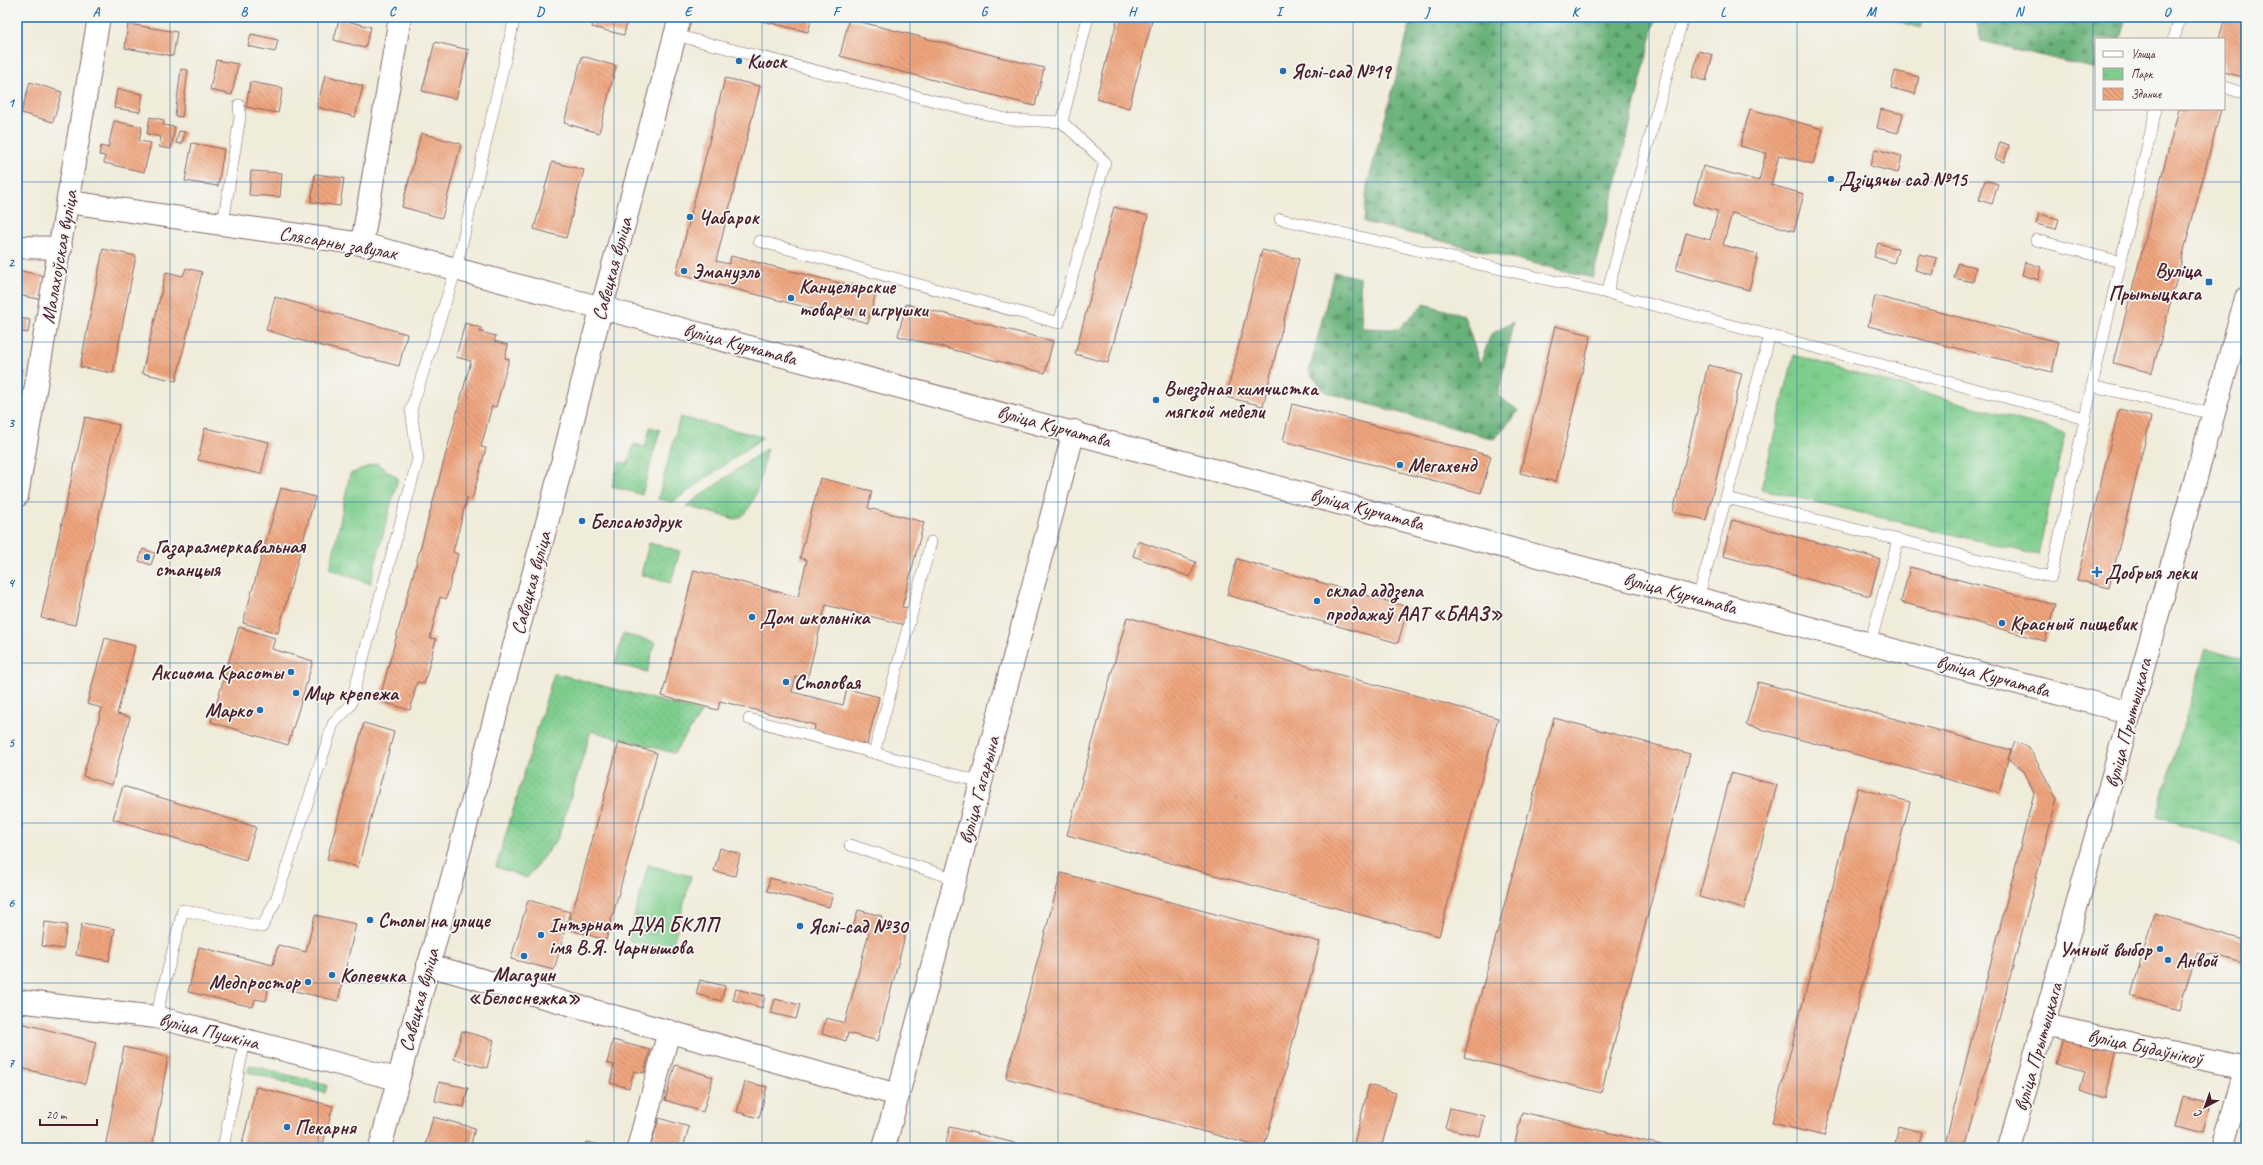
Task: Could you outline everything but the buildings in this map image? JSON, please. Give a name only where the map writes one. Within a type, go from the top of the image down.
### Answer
[{"type":"street","name":"Малахоўская вуліца","points":[[17,496],[69,202],[99,17]]},
{"type":"street","points":[[362,244],[400,17]]},
{"type":"street","name":"Савецкая вуліца","points":[[380,1148],[397,1079],[549,516],[602,308],[677,26]]},
{"type":"street","name":"Слясарны завулак","points":[[69,202],[362,244],[602,308]]},
{"type":"street","points":[[17,247],[61,248]]},
{"type":"street","name":"вуліца Прытыцкага","points":[[2009,1148],[2246,298]]},
{"type":"street","name":"вуліца Курчатава","points":[[602,308],[1074,431],[2131,713]]},
{"type":"street","name":"вуліца Гагарына","points":[[884,1148],[1074,431]]},
{"type":"street","points":[[428,965],[898,1095]]},
{"type":"street","name":"вуліца Пушкіна","points":[[17,1001],[156,1017],[397,1079]]},
{"type":"street","name":"вуліца Будаўнікоў","points":[[2044,1025],[2245,1068]]},
{"type":"street","points":[[638,1148],[669,1031]]},
{"type":"street","points":[[2223,1148],[2245,1068]]},
{"type":"lane","points":[[156,1017],[183,910],[262,927],[276,900],[333,724],[350,706],[418,459],[411,410],[456,269],[515,17]]},
{"type":"lane","points":[[1062,122],[1088,17]]},
{"type":"lane","points":[[1607,293],[1683,17]]},
{"type":"lane","points":[[2174,38],[2180,17]]},
{"type":"lane","points":[[677,26],[1010,120],[1062,122],[1105,162],[1059,323],[760,241]]},
{"type":"lane","points":[[2225,87],[2246,94]]},
{"type":"lane","points":[[223,224],[240,117],[239,105]]},
{"type":"lane","points":[[1726,498],[2051,577],[2092,386],[2156,110]]},
{"type":"lane","points":[[1280,219],[1607,293],[2085,418]]},
{"type":"lane","points":[[2036,240],[2121,262]]},
{"type":"lane","points":[[1698,598],[1770,335]]},
{"type":"lane","points":[[2092,386],[2213,414]]},
{"type":"lane","points":[[1870,644],[1898,540]]},
{"type":"lane","points":[[874,753],[931,542]]},
{"type":"lane","points":[[749,719],[981,782]]},
{"type":"lane","points":[[850,846],[956,879]]},
{"type":"lane","points":[[223,1148],[245,1040]]},
{"type":"green space","points":[[1412,17],[1656,17],[1593,278],[1364,222],[1367,186]]},
{"type":"green space","points":[[1884,17],[1924,17],[1921,28]]},
{"type":"green space","points":[[1976,17],[2126,17],[2120,38],[2095,38],[2095,69],[1981,41]]},
{"type":"green space","points":[[1334,272],[1360,278],[1362,328],[1398,329],[1424,304],[1464,315],[1480,364],[1491,334],[1513,322],[1498,396],[1519,411],[1494,439],[1325,392],[1309,372]]},
{"type":"green space","points":[[1794,355],[2065,433],[2038,555],[1761,489]]},
{"type":"green space","points":[[680,417],[763,437],[673,502],[658,499]]},
{"type":"green space","points":[[650,427],[660,430],[642,495],[612,486],[619,462],[628,464],[634,444],[645,447]]},
{"type":"green space","points":[[767,448],[753,500],[749,509],[742,516],[735,519],[686,506]]},
{"type":"green space","points":[[376,463],[398,478],[370,584],[330,569],[350,474]]},
{"type":"green space","points":[[649,543],[680,551],[671,583],[641,575]]},
{"type":"green space","points":[[623,634],[655,642],[647,672],[615,664]]},
{"type":"green space","points":[[2206,649],[2246,660],[2246,845],[2157,816]]},
{"type":"green space","points":[[554,673],[702,712],[674,753],[591,731],[558,838],[527,878],[496,867]]},
{"type":"green space","points":[[648,865],[691,876],[671,952],[628,940]]},
{"type":"green space","points":[[250,1065],[327,1085],[325,1093],[248,1072]]},
{"type":"place","name":"Киоск","points":[[739,61]]},
{"type":"place","name":"Яслі-сад №19","points":[[1283,71]]},
{"type":"place","name":"Дзіцячы сад №15","points":[[1831,179]]},
{"type":"place","name":"Чабарок","points":[[690,217]]},
{"type":"place","name":"Эмануэль","points":[[684,271]]},
{"type":"place","name":"Вуліца Прытыцкага","points":[[2209,282]]},
{"type":"place","name":"Канцелярские товары и игрушки","points":[[791,298]]},
{"type":"place","name":"Выездная химчистка мягкой мебели","points":[[1156,400]]},
{"type":"place","name":"Мегахенд","points":[[1400,465]]},
{"type":"place","name":"Белсаюздрук","points":[[582,521]]},
{"type":"place","name":"Газаразмеркавальная станцыя","points":[[147,557]]},
{"type":"place","name":"Добрыя леки","points":[[2097,572]]},
{"type":"place","name":"склад аддзела продажаў ААТ «БААЗ»","points":[[1317,601]]},
{"type":"place","name":"Дом школьніка","points":[[752,617]]},
{"type":"place","name":"Красный пищевик","points":[[2002,623]]},
{"type":"place","name":"Аксиома Красоты","points":[[291,672]]},
{"type":"place","name":"Столовая","points":[[786,682]]},
{"type":"place","name":"Мир крепежа","points":[[296,693]]},
{"type":"place","name":"Марко","points":[[260,710]]},
{"type":"place","name":"Столы на улице","points":[[370,920]]},
{"type":"place","name":"Яслі-сад №30","points":[[800,926]]},
{"type":"place","name":"Інтэрнат ДУА БКЛП імя В.Я. Чарнышова","points":[[541,935]]},
{"type":"place","name":"Умный выбор","points":[[2160,949]]},
{"type":"place","name":"Магазин «Белоснежка»","points":[[524,956]]},
{"type":"place","name":"Анвой","points":[[2168,960]]},
{"type":"place","name":"Копеечка","points":[[332,975]]},
{"type":"place","name":"Медпростор","points":[[308,982]]},
{"type":"place","name":"Пекарня","points":[[287,1127]]}]
